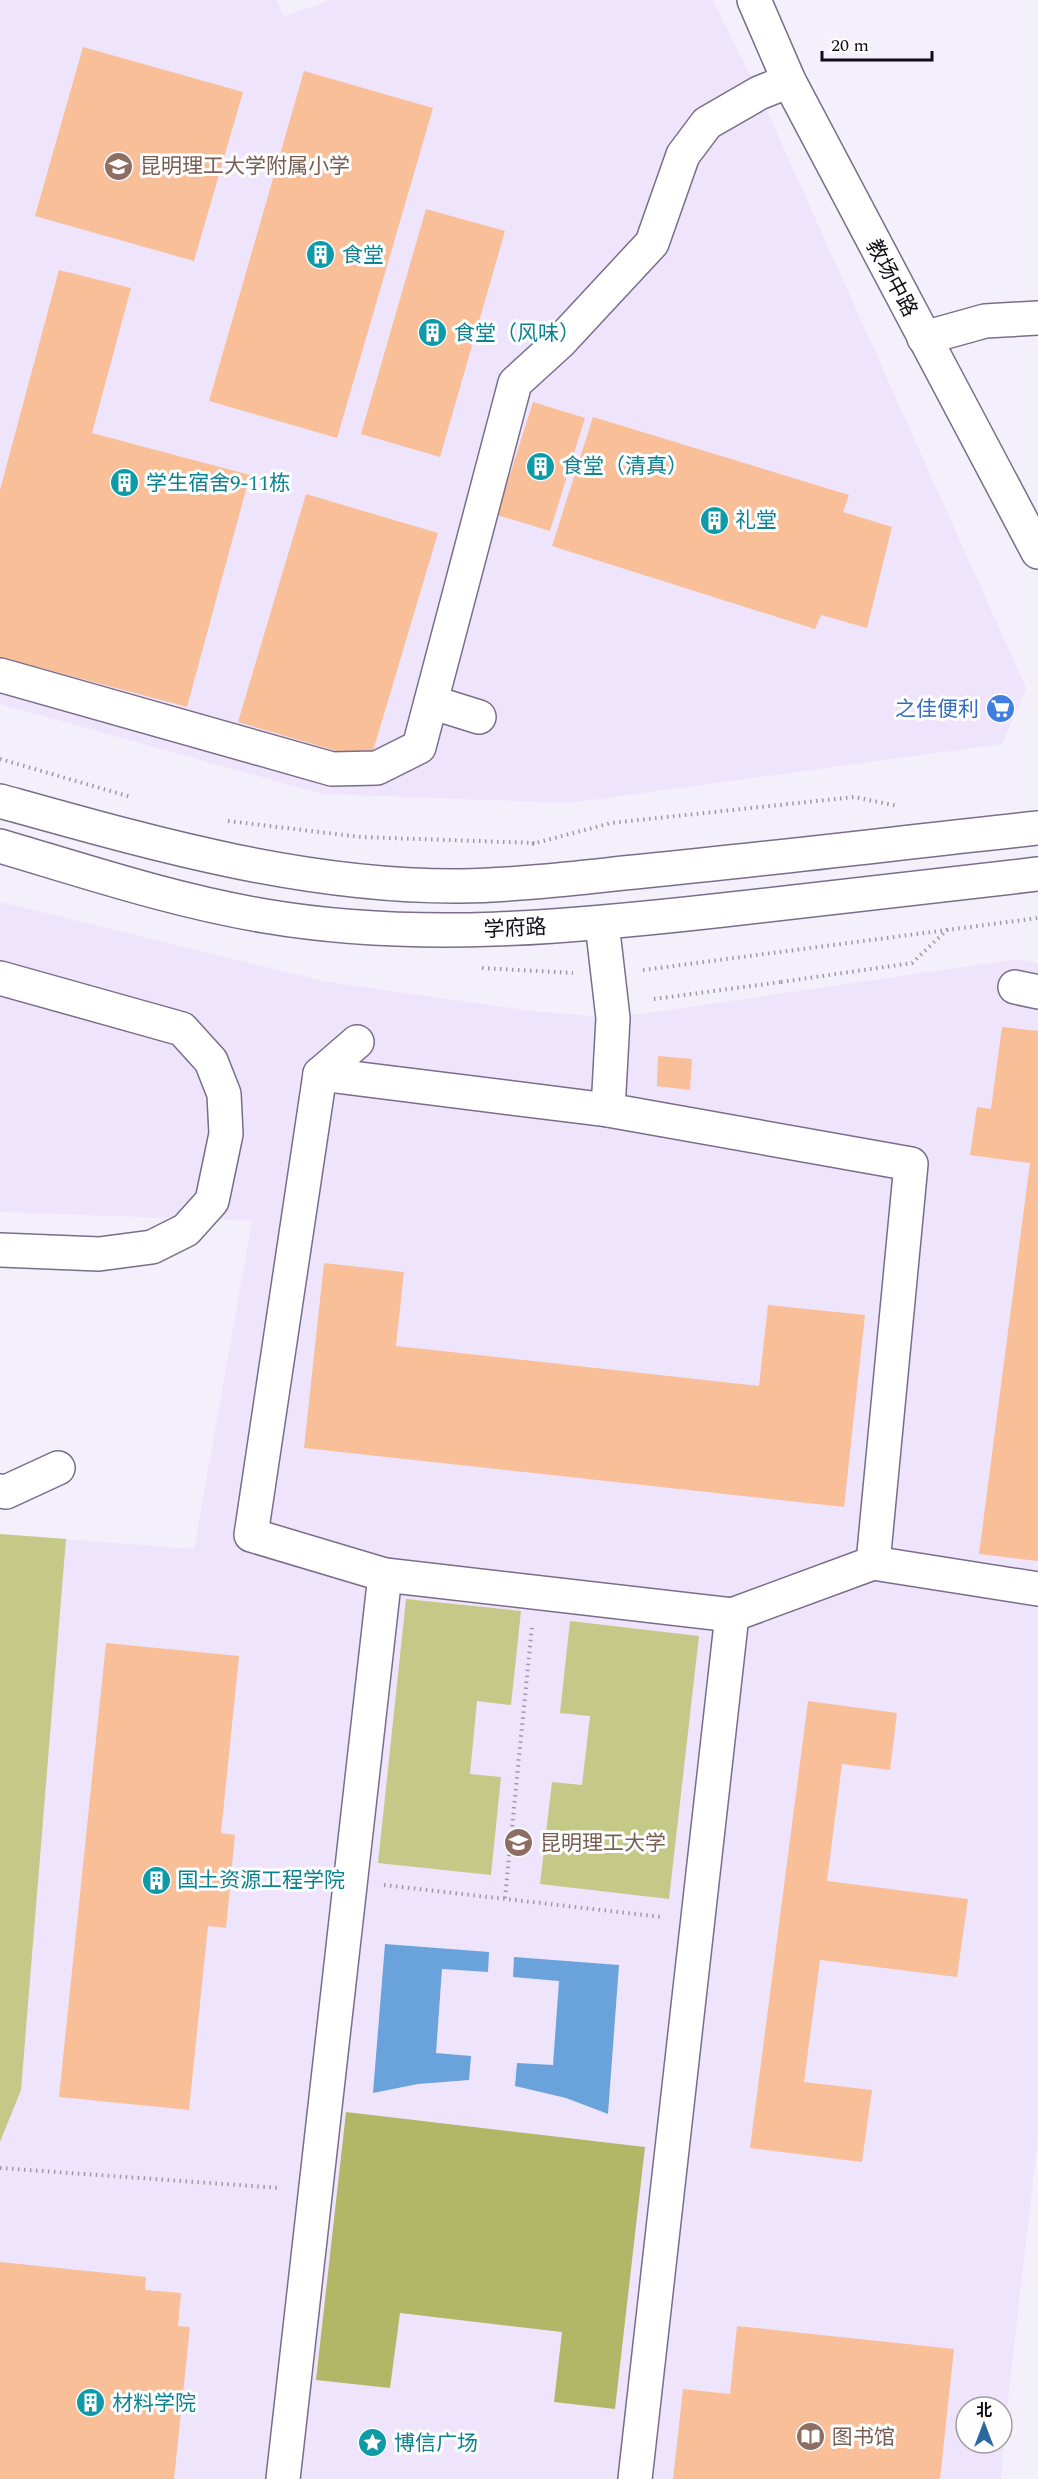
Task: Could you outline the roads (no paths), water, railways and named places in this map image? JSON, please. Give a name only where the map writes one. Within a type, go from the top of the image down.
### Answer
[{"type":"main road","name":"教场中路","points":[[754,0],[789,81],[1038,552]]},
{"type":"main road","points":[[0,675],[332,769],[377,768],[419,747],[515,382],[560,342],[652,243],[683,155],[707,123],[759,93],[789,81]]},
{"type":"main road","points":[[924,338],[985,321],[1038,318]]},
{"type":"main road","points":[[431,702],[479,717]]},
{"type":"main road","points":[[0,801],[159,846],[249,865],[392,883],[461,886],[680,867],[1038,828]]},
{"type":"main road","name":"学府路","points":[[0,846],[171,897],[266,917],[363,928],[456,932],[602,923],[1038,874]]},
{"type":"main road","points":[[602,923],[613,1018],[608,1110]]},
{"type":"main road","points":[[0,978],[182,1029],[210,1061],[224,1094],[226,1134],[212,1201],[186,1230],[152,1246],[99,1254],[0,1250]]},
{"type":"main road","points":[[357,1042],[320,1074],[251,1534],[385,1575],[732,1615],[873,1563],[1038,1589]]},
{"type":"main road","points":[[320,1074],[608,1110],[910,1164],[873,1563]]},
{"type":"main road","points":[[0,1491],[6,1492],[58,1468]]},
{"type":"main road","points":[[282,2479],[385,1575]]},
{"type":"main road","points":[[634,2479],[732,1615]]},
{"type":"water","points":[[385,1944],[489,1952],[488,1972],[442,1969],[436,2053],[471,2056],[469,2080],[418,2084],[373,2093]]},
{"type":"water","points":[[514,1957],[619,1965],[608,2114],[566,2098],[515,2086],[517,2063],[553,2065],[559,1981],[513,1977]]},
{"type":"place","name":"昆明理工大学附属小学","points":[[119,166]]},
{"type":"place","name":"食堂","points":[[321,255]]},
{"type":"place","name":"食堂（风味）","points":[[433,333]]},
{"type":"place","name":"食堂（清真）","points":[[541,466]]},
{"type":"place","name":"学生宿舍9-11栋","points":[[125,483]]},
{"type":"place","name":"礼堂","points":[[714,520]]},
{"type":"place","name":"之佳便利","points":[[1000,709]]},
{"type":"place","name":"昆明理工大学","points":[[519,1843]]},
{"type":"place","name":"国土资源工程学院","points":[[156,1880]]},
{"type":"place","name":"材料学院","points":[[91,2403]]},
{"type":"place","name":"图书馆","points":[[811,2437]]},
{"type":"place","name":"博信广场","points":[[373,2443]]}]
